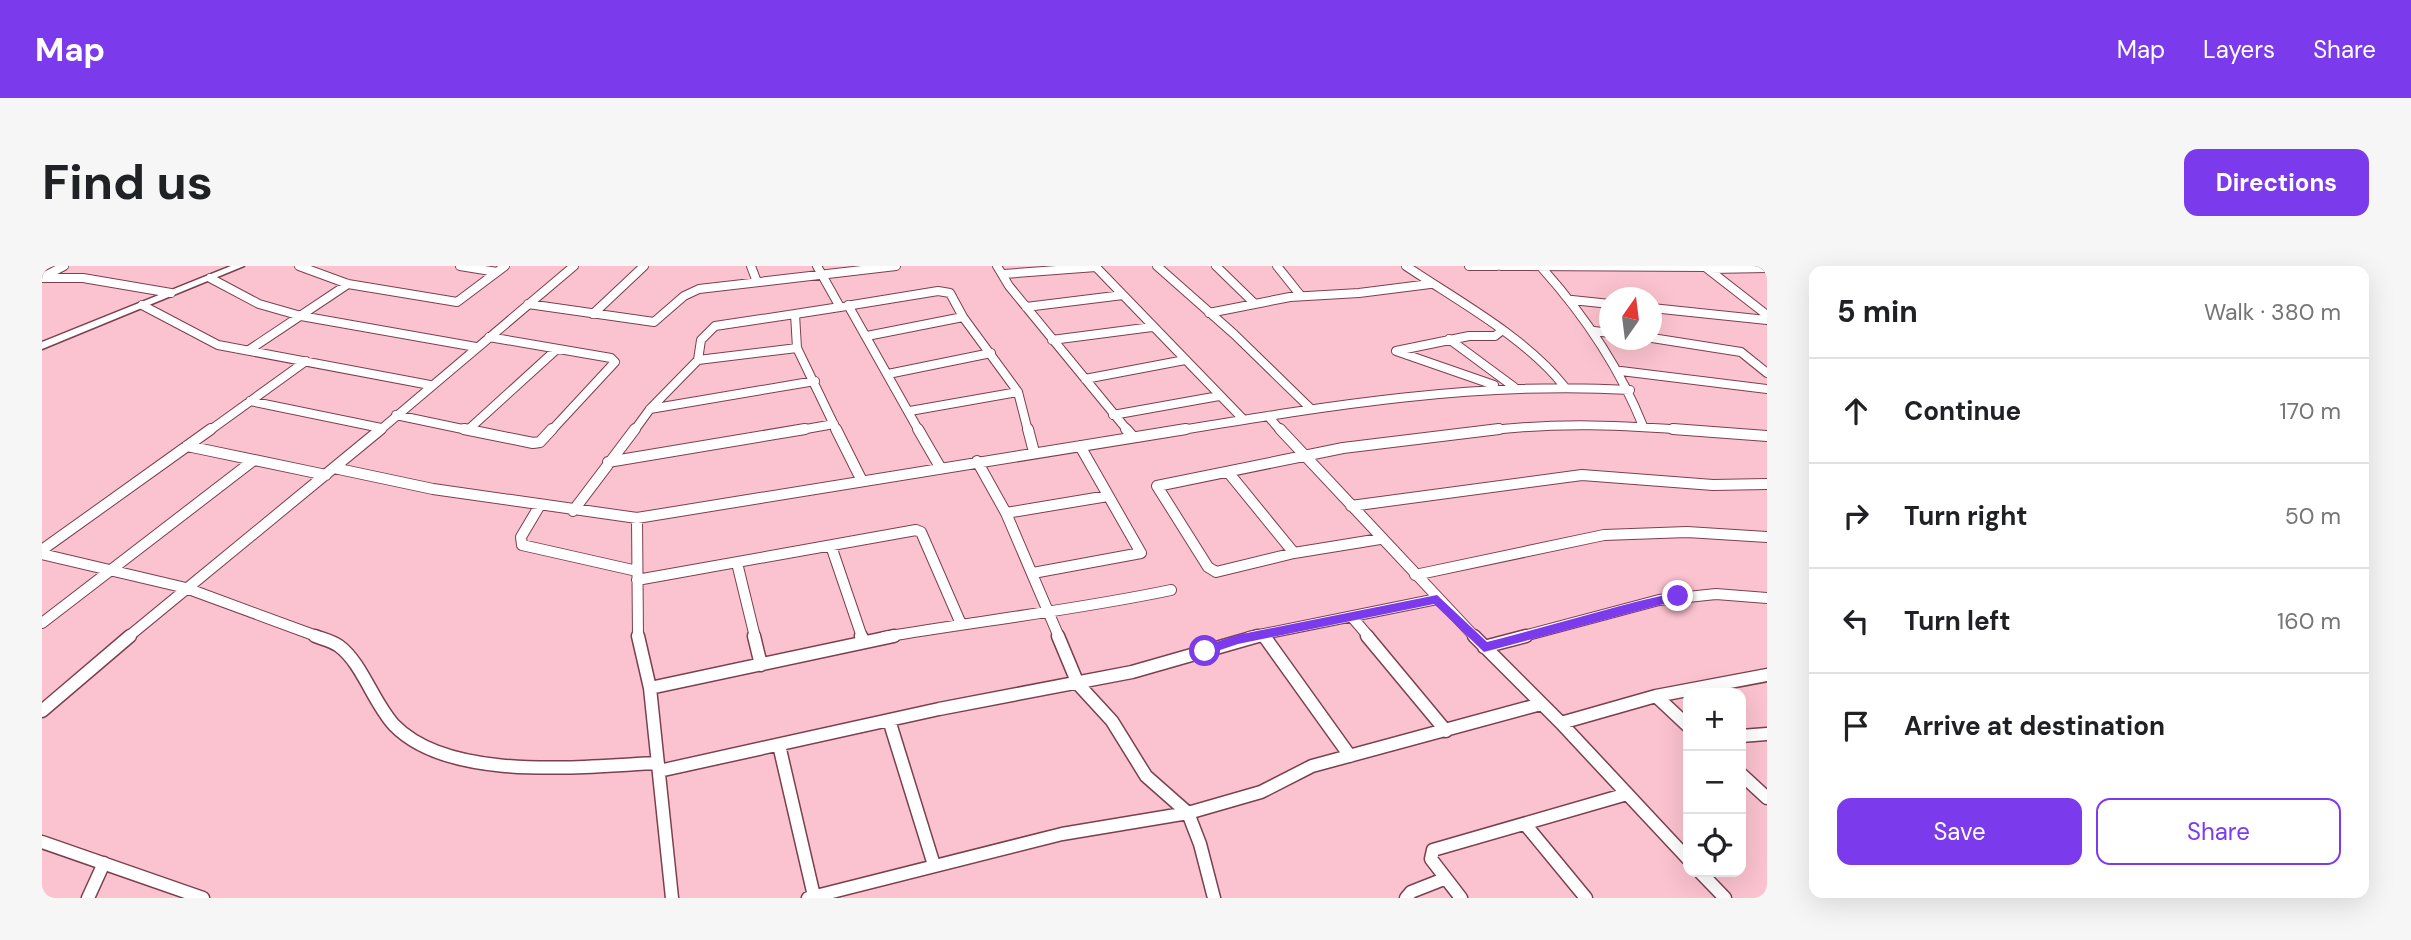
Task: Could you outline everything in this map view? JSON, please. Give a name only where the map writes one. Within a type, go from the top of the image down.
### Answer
[{"type":"street","points":[[42,277],[64,266]]},
{"type":"street","points":[[42,346],[237,266]]},
{"type":"street","points":[[299,266],[348,284],[457,302],[505,266]]},
{"type":"street","points":[[312,271],[324,266]]},
{"type":"street","points":[[460,266],[497,272]]},
{"type":"street","points":[[43,710],[574,266]]},
{"type":"street","points":[[593,314],[644,266]]},
{"type":"street","points":[[751,266],[757,282]]},
{"type":"street","points":[[817,266],[867,336],[940,467]]},
{"type":"street","points":[[528,304],[654,322],[693,291],[896,266]]},
{"type":"street","points":[[998,266],[1009,286],[1133,437]]},
{"type":"street","points":[[1004,274],[1095,266],[1243,419]]},
{"type":"street","points":[[1157,266],[1311,409]]},
{"type":"street","points":[[1216,266],[1254,302]]},
{"type":"street","points":[[1278,267],[1291,266]]},
{"type":"street","points":[[1406,266],[1539,358],[1564,386]]},
{"type":"street","points":[[1469,266],[1767,268]]},
{"type":"street","points":[[1278,267],[1301,296]]},
{"type":"street","points":[[1707,267],[1767,318]]},
{"type":"street","points":[[1542,268],[1572,300],[1621,371],[1643,426]]},
{"type":"street","points":[[42,277],[83,278],[172,293]]},
{"type":"street","points":[[210,278],[259,304],[301,316],[476,347]]},
{"type":"street","points":[[248,350],[348,284]]},
{"type":"street","points":[[1209,313],[1254,302],[1430,284]]},
{"type":"street","points":[[573,511],[650,409],[698,360],[701,340],[715,326],[945,291],[950,293],[962,317],[1018,392],[1034,452]]},
{"type":"street","points":[[1026,307],[1122,295]]},
{"type":"street","points":[[1572,300],[1599,303]]},
{"type":"street","points":[[142,305],[204,340],[430,385]]},
{"type":"street","points":[[1662,309],[1767,318]]},
{"type":"street","points":[[795,314],[797,348],[862,481]]},
{"type":"street","points":[[867,336],[962,317]]},
{"type":"street","points":[[1052,340],[1152,327]]},
{"type":"street","points":[[1594,331],[1599,332]]},
{"type":"street","points":[[1500,332],[1495,336],[1449,339],[1396,351],[1480,382],[1509,387]]},
{"type":"street","points":[[396,415],[533,443],[540,442],[615,362],[611,358],[489,337]]},
{"type":"street","points":[[1449,339],[1509,387]]},
{"type":"street","points":[[1662,340],[1741,352],[1767,373]]},
{"type":"street","points":[[698,360],[797,348]]},
{"type":"street","points":[[469,429],[557,349]]},
{"type":"street","points":[[888,374],[991,353]]},
{"type":"street","points":[[1085,379],[1185,360]]},
{"type":"street","points":[[42,552],[306,361]]},
{"type":"street","points":[[1621,371],[1767,389]]},
{"type":"street","points":[[650,409],[815,382]]},
{"type":"street","points":[[187,446],[254,460],[433,489],[573,511],[637,517],[1364,400],[1509,387],[1564,386],[1630,390]]},
{"type":"street","points":[[910,411],[1018,392]]},
{"type":"street","points":[[1113,415],[1219,396]]},
{"type":"street","points":[[250,401],[381,428]]},
{"type":"street","points":[[1268,416],[1380,539],[1561,723],[1683,854]]},
{"type":"street","points":[[608,462],[834,424]]},
{"type":"street","points":[[1380,539],[1294,553],[1216,572],[1208,567],[1157,486],[1391,441],[1522,426],[1610,424],[1767,436]]},
{"type":"street","points":[[1033,573],[1141,553],[1080,446]]},
{"type":"street","points":[[42,624],[254,460]]},
{"type":"street","points":[[977,461],[1006,513],[1033,573],[1077,684],[1112,721],[1146,776],[1188,813],[1200,844],[1214,898]]},
{"type":"street","points":[[1228,472],[1294,553]]},
{"type":"street","points":[[1351,506],[1582,475],[1713,485],[1767,484]]},
{"type":"street","points":[[1006,513],[1108,496]]},
{"type":"street","points":[[540,505],[521,537],[523,545],[637,576],[737,564],[918,531],[961,624]]},
{"type":"street","points":[[637,517],[635,610],[639,651],[649,688],[672,898]]},
{"type":"street","points":[[1415,575],[1604,535],[1687,532],[1767,537]]},
{"type":"street","points":[[831,546],[863,641]]},
{"type":"street","points":[[42,552],[186,588],[337,644],[347,653],[393,722],[407,736],[453,758],[544,766],[659,767],[779,745],[995,697],[1077,684],[1170,662],[1237,640],[1437,599]]},
{"type":"street","points":[[737,564],[761,665]]},
{"type":"street","points":[[649,688],[863,641],[961,624],[1048,614],[1171,590]]},
{"type":"street","points":[[1484,647],[1659,600],[1716,594],[1767,598]]},
{"type":"street","points":[[1352,617],[1446,732]]},
{"type":"street","points":[[1265,635],[1350,756]]},
{"type":"street","points":[[1561,723],[1656,696],[1767,675]]},
{"type":"street","points":[[1656,696],[1683,721]]},
{"type":"street","points":[[779,745],[811,897],[1062,834],[1188,813],[1261,792],[1311,765],[1446,732],[1541,704]]},
{"type":"street","points":[[889,720],[934,865]]},
{"type":"street","points":[[1746,736],[1767,734]]},
{"type":"street","points":[[1746,779],[1767,798]]},
{"type":"street","points":[[1461,898],[1444,879],[1432,859],[1433,850],[1627,794]]},
{"type":"street","points":[[1525,824],[1587,898]]},
{"type":"street","points":[[42,842],[204,898]]},
{"type":"street","points":[[88,898],[104,863]]},
{"type":"street","points":[[1705,877],[1725,898]]},
{"type":"street","points":[[1406,898],[1411,892],[1444,879]]},
{"type":"route","points":[[1205,651],[1250,637],[1437,599],[1484,647],[1553,631],[1624,608],[1678,596]]}]
